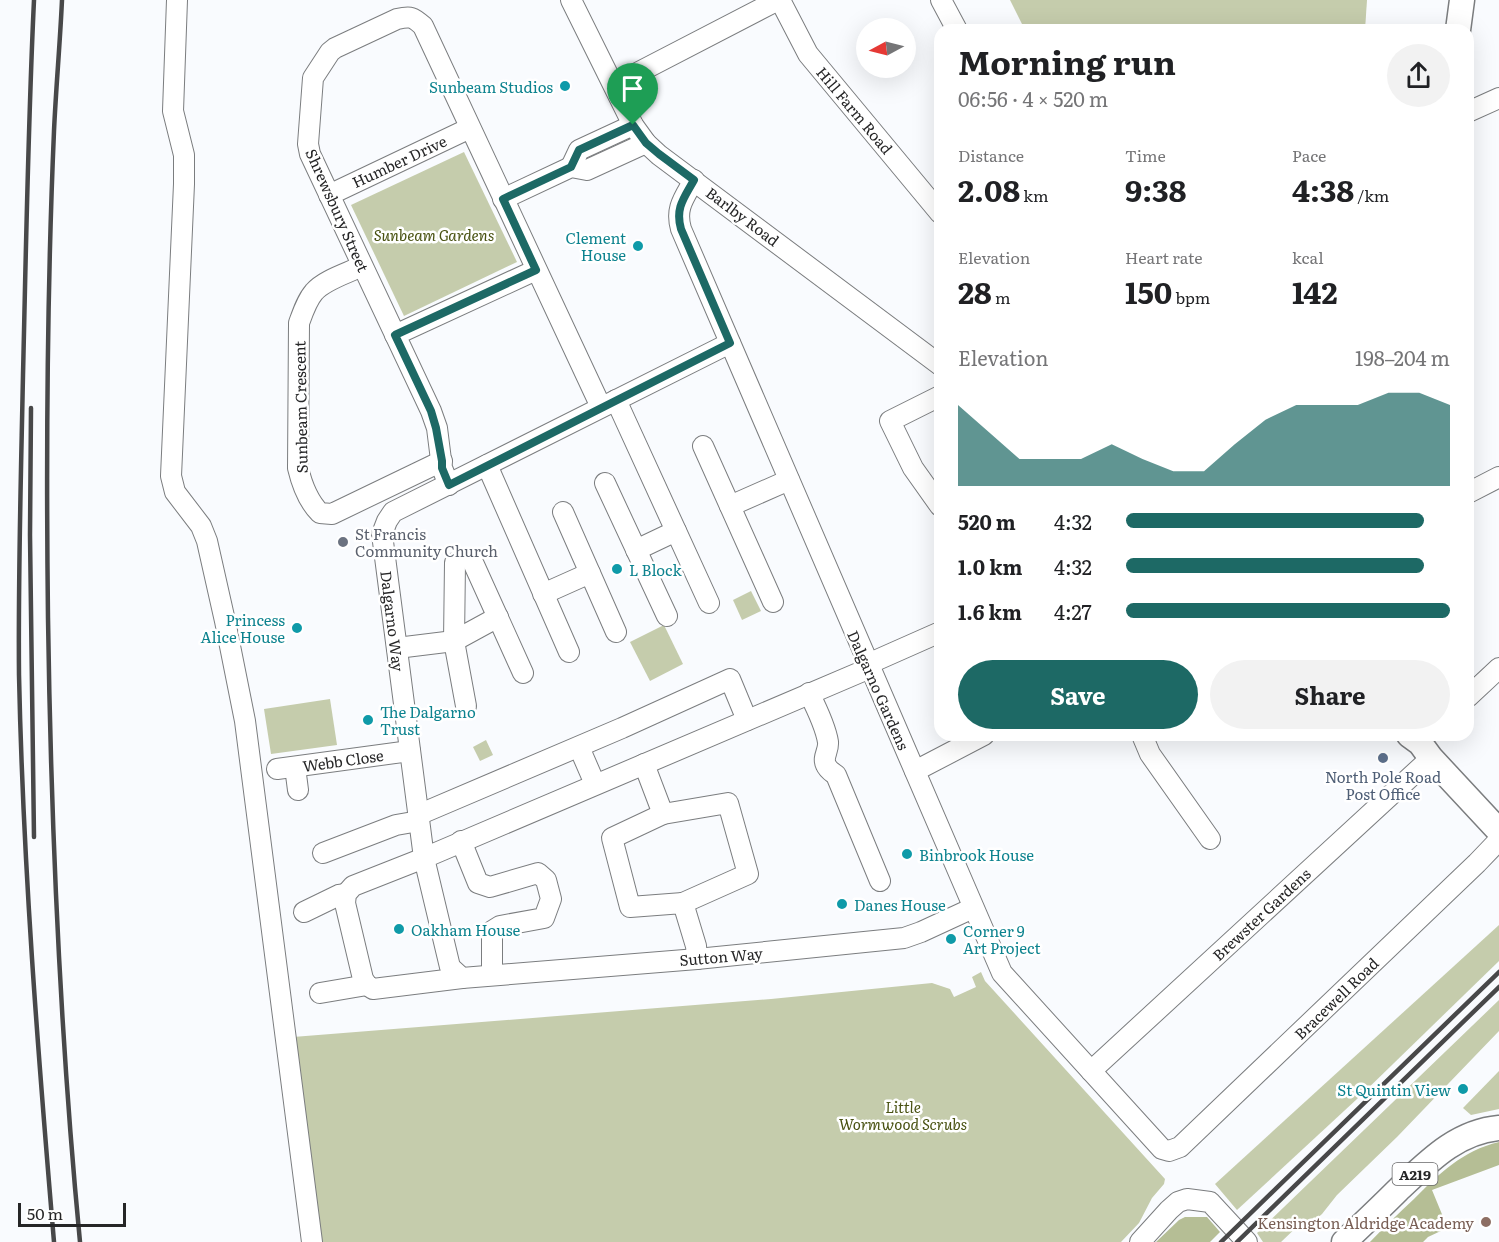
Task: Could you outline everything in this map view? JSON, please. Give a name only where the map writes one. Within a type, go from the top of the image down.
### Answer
[{"type":"main road","points":[[1459,24],[1462,0]]},
{"type":"main road","points":[[1422,743],[1496,825]]},
{"type":"main road","name":"A219","points":[[1344,1242],[1434,1157],[1460,1139],[1485,1129],[1499,1128]]},
{"type":"street","points":[[177,0],[173,111],[184,155],[184,174],[171,476],[175,492],[201,526],[207,541],[245,721],[312,1242]]},
{"type":"street","name":"Barlby Road","points":[[571,0],[633,125],[646,143],[934,360]]},
{"type":"street","points":[[614,85],[778,0]]},
{"type":"street","name":"Hill Farm Road","points":[[778,0],[808,54],[934,206]]},
{"type":"street","points":[[941,0],[954,24]]},
{"type":"street","name":"Shrewsbury Street","points":[[449,485],[442,468],[431,411],[309,154],[308,144],[313,78],[330,52],[397,19],[408,16],[423,26],[536,270],[676,531],[709,603]]},
{"type":"street","points":[[1474,109],[1499,99]]},
{"type":"street","points":[[571,167],[579,150],[633,125]]},
{"type":"street","name":"Humber Drive","points":[[329,195],[470,128]]},
{"type":"street","points":[[503,199],[571,167],[587,170],[646,143]]},
{"type":"street","name":"Dalgarno Gardens","points":[[694,180],[678,210],[681,229],[1002,973],[1162,1149],[1169,1151]]},
{"type":"street","name":"Sunbeam Crescent","points":[[362,266],[323,284],[314,291],[299,323],[298,468],[303,488],[320,513],[332,514],[442,461]]},
{"type":"street","points":[[395,335],[536,270]]},
{"type":"street","name":"Dalgarno Way","points":[[423,858],[382,534],[387,521],[393,512],[730,343]]},
{"type":"street","points":[[934,399],[890,421],[913,468],[934,498]]},
{"type":"street","points":[[703,446],[773,602]]},
{"type":"street","points":[[487,465],[569,652]]},
{"type":"street","points":[[1474,490],[1499,477]]},
{"type":"street","points":[[730,506],[789,480]]},
{"type":"street","points":[[605,483],[667,616]]},
{"type":"street","points":[[563,512],[616,632]]},
{"type":"street","points":[[636,550],[676,531]]},
{"type":"street","points":[[466,706],[454,641],[463,561],[498,616],[524,674]]},
{"type":"street","points":[[543,594],[590,573]]},
{"type":"street","points":[[397,648],[454,641],[498,616]]},
{"type":"street","points":[[367,985],[363,979],[345,903],[346,894],[353,886],[747,720],[934,635]]},
{"type":"street","points":[[1474,691],[1499,668]]},
{"type":"street","points":[[323,853],[418,818],[730,680],[747,720]]},
{"type":"street","points":[[809,693],[828,741],[825,763],[828,769],[836,775],[880,881]]},
{"type":"street","points":[[915,771],[972,741]]},
{"type":"street","points":[[1145,741],[1150,754],[1210,839]]},
{"type":"street","name":"Brewster Gardens","points":[[1091,1071],[1422,743]]},
{"type":"street","points":[[579,747],[595,784]]},
{"type":"street","name":"Webb Close","points":[[298,790],[286,768],[410,751]]},
{"type":"street","points":[[644,764],[663,814]]},
{"type":"street","points":[[728,803],[748,874],[683,903],[630,907],[612,838],[663,814],[728,803]]},
{"type":"street","name":"Bracewell Road","points":[[1169,1151],[1180,1147],[1469,871],[1496,825]]},
{"type":"street","points":[[461,841],[478,883],[490,887],[538,873],[546,880],[551,899],[544,918],[500,926],[492,931],[492,975]]},
{"type":"street","points":[[423,858],[450,967],[462,978]]},
{"type":"street","points":[[304,912],[339,895],[346,894]]},
{"type":"street","points":[[683,903],[696,946],[697,959]]},
{"type":"street","name":"Sutton Way","points":[[320,993],[367,985],[373,989],[386,988],[492,975],[697,959],[904,938],[973,908]]},
{"type":"street","points":[[1140,1242],[1173,1206],[1187,1199],[1210,1202],[1247,1242]]},
{"type":"green space","points":[[1010,0],[1367,0],[1365,24],[1022,24]]},
{"type":"green space","name":"Sunbeam Gardens","points":[[464,152],[517,262],[404,316],[351,205]]},
{"type":"green space","points":[[751,591],[761,611],[742,620],[733,600]]},
{"type":"green space","points":[[664,625],[683,664],[650,681],[630,642]]},
{"type":"green space","points":[[330,699],[337,745],[271,754],[264,709]]},
{"type":"green space","points":[[486,740],[493,755],[480,761],[473,747]]},
{"type":"green space","points":[[1499,925],[1499,961],[1357,1099],[1237,1210],[1215,1184]]},
{"type":"green space","name":"Little Wormwood Scrubs","points":[[981,972],[985,981],[1165,1179],[1139,1223],[1121,1242],[319,1242],[293,1037],[771,999],[932,983],[950,989],[954,997],[976,987],[972,977]]},
{"type":"green space","points":[[1499,1000],[1499,1031],[1397,1137],[1337,1195],[1322,1214],[1307,1227],[1302,1222],[1281,1242],[1263,1242],[1257,1233]]},
{"type":"green space","points":[[1499,1071],[1499,1109],[1471,1115],[1463,1108]]},
{"type":"green space","points":[[1499,1142],[1499,1165],[1432,1190],[1446,1224],[1445,1229],[1423,1242],[1370,1242],[1452,1164],[1474,1151]]},
{"type":"green space","points":[[1185,1217],[1207,1217],[1220,1232],[1210,1242],[1156,1242],[1179,1220]]},
{"type":"railway","points":[[34,0],[23,375],[19,675],[28,888],[54,1242]]},
{"type":"railway","points":[[62,0],[50,253],[47,435],[48,618],[51,775],[58,931],[67,1087],[80,1242]]},
{"type":"railway","points":[[31,408],[30,535],[34,837]]},
{"type":"railway","points":[[1221,1242],[1499,972]]},
{"type":"railway","points":[[1237,1242],[1499,987]]},
{"type":"place","name":"Sunbeam Studios","points":[[565,86]]},
{"type":"place","name":"Clement House","points":[[638,246]]},
{"type":"place","name":"St Francis Community Church","points":[[343,542]]},
{"type":"place","name":"L Block","points":[[617,569]]},
{"type":"place","name":"Princess Alice House","points":[[297,628]]},
{"type":"place","name":"The Dalgarno Trust","points":[[368,720]]},
{"type":"place","name":"North Pole Road Post Office","points":[[1383,758]]},
{"type":"place","name":"Binbrook House","points":[[907,854]]},
{"type":"place","name":"Danes House","points":[[842,904]]},
{"type":"place","name":"Oakham House","points":[[399,929]]},
{"type":"place","name":"Corner 9 Art Project","points":[[951,939]]},
{"type":"place","name":"St Quintin View","points":[[1463,1089]]},
{"type":"place","name":"Kensington Aldridge Academy","points":[[1486,1222]]},
{"type":"route","points":[[633,125],[646,143],[694,180],[678,210],[678,219],[730,343],[449,485],[442,468],[431,411],[395,335],[536,270],[503,199],[571,167],[579,150],[633,125]]}]
